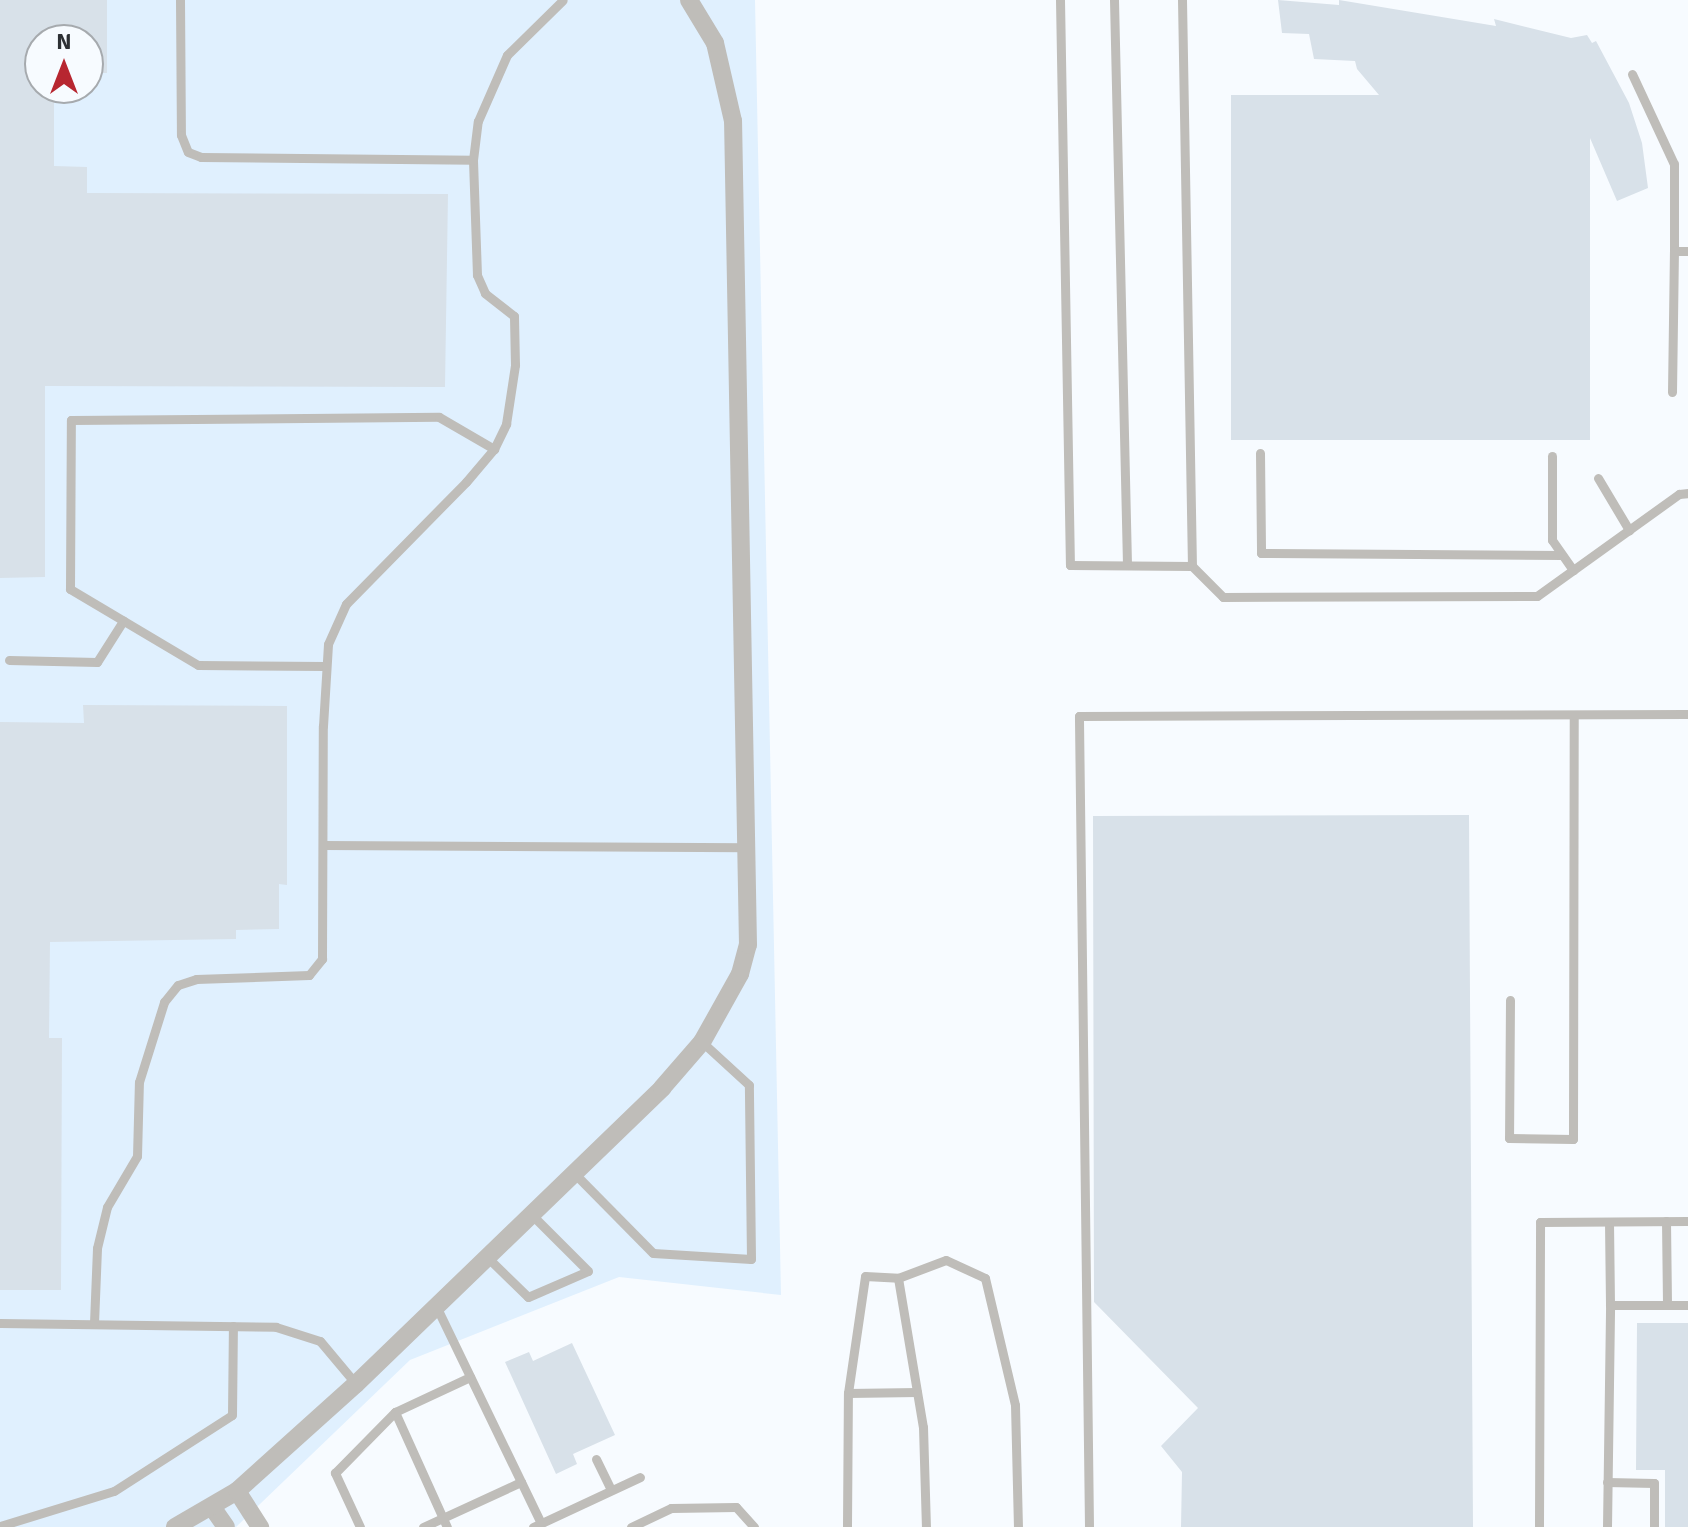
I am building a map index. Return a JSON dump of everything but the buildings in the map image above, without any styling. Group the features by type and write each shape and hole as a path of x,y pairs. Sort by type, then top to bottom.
{"street":[{"path":"175,1527 237,1491 356,1384 662,1088 702,1042 740,974 748,945 733,121 715,43 689,0"},
{"path":"237,1491 260,1527"},
{"path":"212,1507 226,1527"}],"lane":[{"path":"180,0 181,135 188,152 201,157 473,160"},
{"path":"94,1323 97,1248 107,1207 137,1156 139,1082 164,1002 178,985 196,979 309,975 322,959 325,666 328,644 346,604 494,449 508,409 515,365 514,316 485,293 477,275 473,160 478,121 507,55 563,0"},
{"path":"1060,0 1070,565 1192,566"},
{"path":"1114,0 1127,565"},
{"path":"1182,0 1192,566 1223,597 1537,596 1679,494 1688,493"},
{"path":"1632,74 1674,164 1672,392"},
{"path":"1674,251 1688,251"},
{"path":"325,666 198,665 70,589 71,420 439,417 494,449"},
{"path":"1260,453 1261,553 1562,555"},
{"path":"1552,456 1552,540 1573,570"},
{"path":"1598,478 1629,530"},
{"path":"9,660 97,662 123,621"},
{"path":"1089,1527 1079,716 1688,714"},
{"path":"1510,1000 1509,1138 1573,1139 1574,716"},
{"path":"323,845 746,847"},
{"path":"574,1173 653,1253 751,1259 749,1085 702,1042"},
{"path":"487,1257 528,1297 588,1271 531,1214"},
{"path":"1666,1221 1667,1305"},
{"path":"1539,1527 1540,1222 1688,1221"},
{"path":"1607,1527 1609,1222"},
{"path":"847,1527 848,1393 865,1276 898,1278 946,1260 985,1278 1015,1405 1018,1527"},
{"path":"898,1278 923,1427 926,1527"},
{"path":"1610,1305 1688,1305"},
{"path":"436,1306 521,1482 537,1525 640,1477"},
{"path":"0,1323 276,1327 320,1341 356,1384"},
{"path":"0,1526 114,1491 232,1415 233,1326"},
{"path":"360,1527 335,1473 395,1412 470,1377"},
{"path":"848,1393 917,1392"},
{"path":"395,1412 445,1522"},
{"path":"596,1459 611,1490"},
{"path":"423,1527 445,1522 521,1482"},
{"path":"1607,1482 1654,1483 1654,1527"},
{"path":"631,1527 671,1508 736,1507 754,1527"}],"shaded area":[{"path":"0,0 755,0 781,1295 619,1277 410,1360 236,1527 0,1527"}]}
